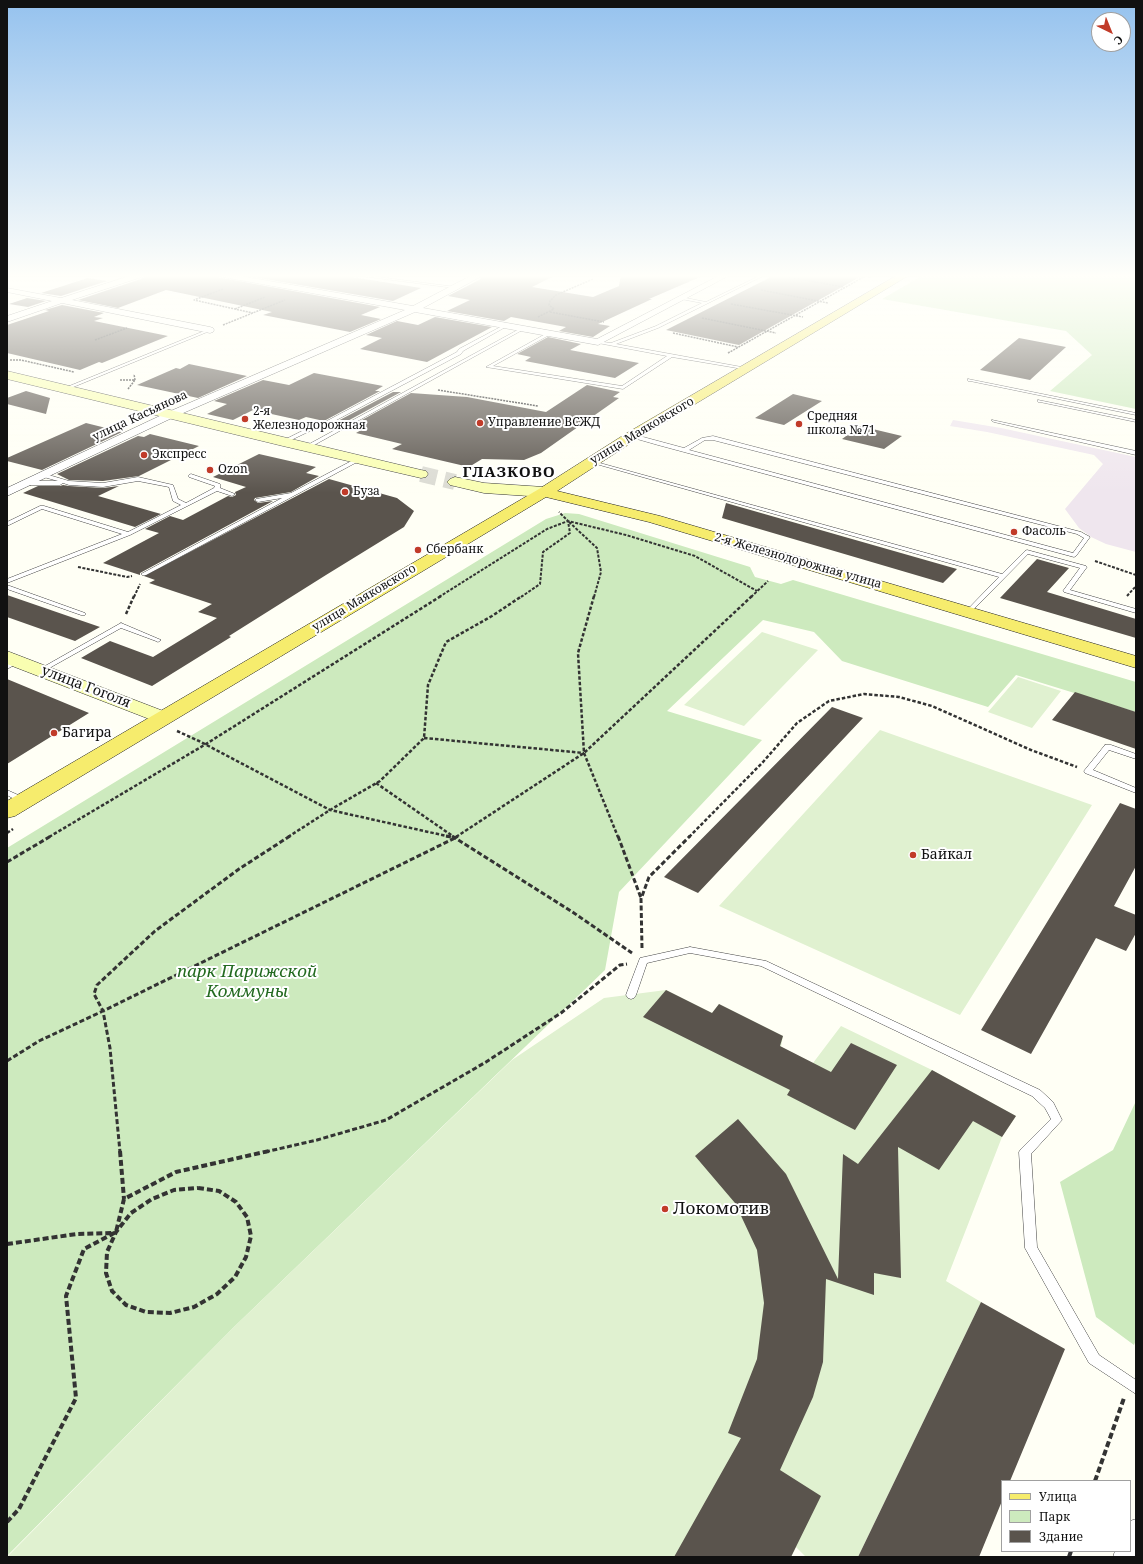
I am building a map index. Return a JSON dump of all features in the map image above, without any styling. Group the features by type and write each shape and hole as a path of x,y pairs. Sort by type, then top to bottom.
{"main road":[{"name":"улица Маяковского","path":"13,801 170,724 632,436 785,347"},
{"path":"7,375 305,448 421,474"},
{"name":"2-я Железнодорожная улица","path":"455,482 484,488 544,492 654,519 969,611 1136,662"},
{"name":"улица Гоголя","path":"11,662 42,670 170,724"}],"street":[{"name":"улица Касьянова","path":"7,492 170,415 327,347"},
{"path":"11,479 25,483"},
{"path":"1131,1548 1136,1534"}],"lane":[{"path":"64,389 168,347"},
{"path":"283,442 332,421 459,353 467,347"},
{"path":"305,448 489,347"},
{"path":"524,347 488,367 623,388 671,355"},
{"path":"628,347 748,369"},
{"path":"970,380 1136,414"},
{"path":"1040,401 1136,421"},
{"path":"994,421 1136,453"},
{"path":"632,436 1074,555 1087,537 1079,533 713,438 704,439 685,450"},
{"path":"144,574 357,460"},
{"path":"591,462 1004,576"},
{"path":"42,475 69,483"},
{"path":"191,476 218,485 217,489"},
{"path":"25,483 103,485 138,479 171,486 175,500 186,505"},
{"path":"7,581 128,534 217,489 232,494"},
{"path":"258,500 293,494"},
{"path":"7,524 42,506 128,534"},
{"path":"969,611 1027,552 1084,567 1066,591 1136,611"},
{"path":"7,587 83,614"},
{"path":"42,670 121,625 158,640"},
{"path":"1136,756 1108,747 1088,771 1136,791"},
{"path":"630,995 642,960 690,950 763,963 1016,1082 1036,1093 1049,1105 1057,1120 1025,1152 1031,1248 1094,1359 1132,1386"}],"path":[{"path":"725,354 739,347"},
{"path":"7,361 13,359 21,360 94,377"},
{"path":"126,393 135,380"},
{"path":"433,389 538,406"},
{"path":"555,510 597,548 601,572 578,653 584,753 602,795 641,899 642,960"},
{"path":"7,1522 19,1509 76,1398 66,1296 84,1249 116,1232 131,1214 152,1199 174,1190 198,1188 219,1191 236,1202 247,1217 251,1236 246,1257 235,1277 217,1294 194,1307 170,1313 146,1312 126,1305 112,1291 106,1273 107,1252 116,1232 124,1199 110,1048 103,1011 94,994 97,985 155,931 239,869 330,810 376,783 424,738 428,685 446,642 492,616 540,584 543,552 570,533 568,521"},
{"path":"7,862 206,744 547,529 568,521 626,535 695,556 757,591"},
{"path":"1074,555 1136,575"},
{"path":"55,562 127,577 144,574"},
{"path":"121,625 144,574"},
{"path":"7,1061 39,1041 455,838 584,753 768,581"},
{"path":"641,899 649,877 763,762 797,723 830,701 864,694 899,697 932,706 1030,750 1088,771"},
{"path":"170,724 330,810 455,838"},
{"path":"424,738 584,753"},
{"path":"376,783 455,838 571,911 642,960"},
{"path":"124,1199 176,1172 317,1140 386,1120 486,1062 560,1013 620,965 642,960"},
{"path":"7,1244 77,1234 116,1232"},
{"path":"1095,1480 1132,1386"}],"shaded area":[{"path":"953,420 1001,428 1136,457 1136,552 1106,544 1091,537 1079,528 1065,509 1103,464 1094,455 987,432 950,426"}],"green space":[{"path":"1083,347 1136,347 1136,409 1050,391 1092,355"},
{"name":"парк Парижской Коммуны","path":"565,513 579,514 750,567 755,577 781,584 793,580 1136,682 1136,712 1016,675 988,707 842,661 814,632 763,620 667,711 762,740 619,892 605,970 235,1326 7,1556 7,848 546,519"},
{"path":"762,632 818,650 744,726 684,705"},
{"path":"1018,677 1061,691 1032,728 988,712"},
{"name":"Байкал","path":"880,730 1092,805 960,1015 719,906"},
{"name":"Локомотив","path":"666,990 712,1013 719,1004 783,1036 781,1047 813,1063 841,1026 932,1070 1016,1116 1002,1137 946,1281 981,1302 858,1557 806,1557 796,1547 791,1557 7,1557 235,1326 512,1060 604,998"},
{"path":"1136,1101 1136,1340 1134,1345 1096,1317 1060,1182 1113,1150"}],"building":[{"path":"7,347 141,347 80,370 7,353"},
{"path":"364,347 455,347 427,362 360,349"},
{"path":"530,347 576,347 570,350 639,363 615,378 525,361 531,357 517,354"},
{"path":"1008,347 1066,347 1030,380 980,370"},
{"path":"189,364 247,376 198,398 137,385 176,368 180,369"},
{"path":"314,373 383,386 375,391 380,391 324,421 306,417 299,420 253,410 233,420 207,414 227,404 214,401 263,380 289,385"},
{"name":"Управление ВСЖД","path":"587,385 620,392 613,397 619,398 541,453 524,460 482,459 469,467 392,449 402,444 356,433 363,429 351,426 411,393 467,397 546,412"},
{"path":"26,391 50,398 46,414 7,404 7,398"},
{"path":"393,392 401,392 342,424 334,423"},
{"path":"793,394 822,401 784,425 755,418"},
{"path":"86,423 122,432 42,470 7,461 7,458"},
{"path":"860,426 902,436 884,449 842,439"},
{"name":"Экспресс","path":"150,434 199,446 139,476 103,481 69,480 57,474 138,436 144,437"},
{"path":"259,454 316,467 306,473 319,476 291,492 255,498 254,500 258,503 273,501 140,573 140,575 103,563 159,533 145,529 170,516 183,520 228,496 232,497 236,495 235,492 246,487 213,477"},
{"path":"329,479 397,498 414,511 404,527 152,686 81,658 110,641 153,657 217,618 198,612 212,604 149,583 155,580 144,576"},
{"path":"63,485 103,488 119,486 98,496 161,514 135,527 23,493 38,486"},
{"path":"726,503 957,569 943,583 722,518"},
{"path":"1037,559 1069,568 1047,592 1136,619 1136,638 1000,598"},
{"path":"7,595 100,627 75,641 7,617"},
{"path":"7,679 89,713 7,764"},
{"path":"1075,692 1136,712 1136,749 1052,720"},
{"path":"832,707 863,718 698,893 664,877"},
{"path":"1120,803 1136,809 1136,866 1114,906 1136,915 1136,933 1126,951 1096,938 1031,1054 981,1030"},
{"path":"666,990 712,1013 719,1004 783,1036 780,1046 831,1072 851,1043 897,1065 855,1130 787,1095 790,1090 643,1017"},
{"path":"932,1070 1016,1116 1002,1137 973,1121 939,1170 898,1147 901,1278 874,1273 874,1295 826,1279 823,1362 813,1397 780,1470 821,1496 791,1557 674,1557 741,1438 728,1433 757,1359 764,1303 757,1250 735,1203 695,1156 738,1119 786,1174 838,1279 843,1154 858,1164"},
{"path":"981,1302 1065,1349 1010,1480 1001,1480 1001,1503 979,1557 858,1557"}],"tunnel":[{"path":"421,474 455,482"}],"place":[{"name":"2-я Железнодорожная","path":"245,419"},
{"name":"Управление ВСЖД","path":"480,423"},
{"name":"Средняя школа №71","path":"799,424"},
{"name":"Экспресс","path":"144,455"},
{"name":"Ozon","path":"210,470"},
{"name":"Буза","path":"345,492"},
{"name":"Фасоль","path":"1014,532"},
{"name":"Сбербанк","path":"418,550"},
{"name":"Багира","path":"54,733"},
{"name":"Байкал","path":"913,855"},
{"name":"Локомотив","path":"665,1209"}],"district":[{"name":"ГЛАЗКОВО","path":"509,473"}]}
